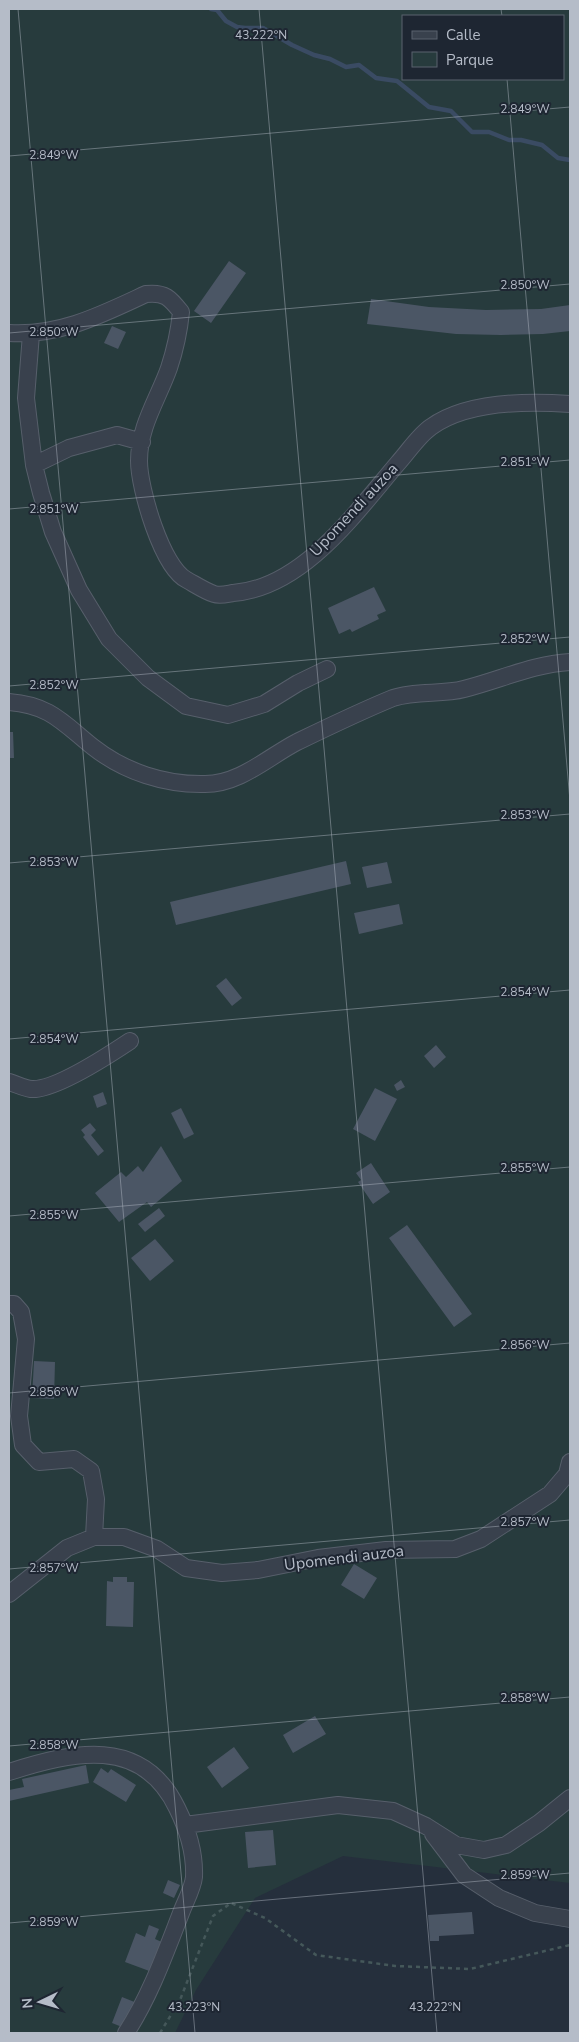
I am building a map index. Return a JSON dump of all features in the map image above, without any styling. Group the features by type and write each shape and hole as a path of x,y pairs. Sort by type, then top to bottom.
{"lane":[{"name":"Upomendi auzoa","path":"9,333 31,334 71,326 146,294 159,292 171,299 181,312 179,335 169,369 149,412 139,461 146,504 166,556 183,578 216,595 243,593 264,587 297,569 339,531 430,427 461,411 530,402 570,404"},
{"path":"31,334 26,398 34,465 53,532 79,590 109,640 148,678 186,706 228,715 264,704 298,683 327,669"},
{"path":"34,465 69,448 117,435 142,442"},
{"path":"9,702 29,704 63,721 94,748 136,772 174,783 208,784 244,775 296,743 395,698 463,689 530,668 570,662"},
{"path":"9,1082 31,1089 47,1088 103,1059 130,1042"},
{"path":"9,1304 14,1304 21,1312 26,1339 19,1416 23,1445 39,1462 74,1459 91,1471 96,1499 94,1537"},
{"name":"Upomendi auzoa","path":"9,1594 67,1548 94,1537 124,1537 158,1549 186,1568 222,1573 258,1570 318,1558 386,1550 455,1549 481,1539 550,1494 567,1474 570,1462"},
{"path":"9,1772 41,1762 90,1754 120,1756 146,1768 170,1792 185,1825 193,1851 194,1879 159,1970 126,2033"},
{"path":"185,1825 338,1805 393,1811 426,1826 456,1844 484,1850 506,1845 539,1823 570,1798"},
{"path":"426,1826 464,1874 499,1898 535,1913 570,1919"}],"path":[{"path":"160,2033 180,2000 213,1916 232,1903 265,1918 316,1955 395,1966 470,1969 570,1945"}],"green space":[{"path":"9,9 570,9 570,1883 343,1856 255,1898 196,1990 175,2033 9,2033"}],"building":[{"path":"229,261 246,273 211,323 194,311"},
{"path":"371,299 429,307 486,310 541,309 570,305 570,331 543,334 456,334 367,324"},
{"path":"112,326 126,332 118,349 104,343"},
{"path":"374,587 386,611 377,615 379,619 352,632 350,629 339,634 328,608"},
{"path":"9,732 13,732 14,758 9,758"},
{"path":"346,861 351,884 176,925 170,902"},
{"path":"387,862 392,883 367,888 362,867"},
{"path":"399,904 403,924 359,934 354,913"},
{"path":"226,978 242,998 232,1006 216,986"},
{"path":"436,1045 446,1057 434,1068 424,1056"},
{"path":"401,1080 405,1087 397,1091 394,1085"},
{"path":"375,1088 397,1099 375,1141 353,1129"},
{"path":"103,1092 107,1104 97,1108 93,1096"},
{"path":"181,1108 194,1134 184,1139 171,1113"},
{"path":"90,1123 96,1130 91,1135 104,1151 98,1156 83,1137 85,1135 81,1130"},
{"path":"161,1146 182,1181 151,1207 147,1202 119,1222 95,1193 121,1172 126,1177 138,1166 143,1172"},
{"path":"371,1163 390,1192 373,1204 358,1182 361,1180 356,1173"},
{"path":"159,1208 165,1216 145,1232 138,1224"},
{"path":"407,1225 472,1314 454,1327 389,1238"},
{"path":"155,1239 174,1261 150,1281 131,1258"},
{"path":"34,1361 55,1362 54,1399 32,1398"},
{"path":"354,1564 377,1578 364,1599 341,1585"},
{"path":"113,1577 127,1577 127,1582 134,1582 133,1627 106,1626 107,1581 113,1582"},
{"path":"315,1716 326,1734 293,1753 283,1735"},
{"path":"234,1747 249,1768 222,1788 207,1767"},
{"path":"86,1765 89,1783 9,1801 9,1790 24,1787 22,1779"},
{"path":"101,1768 108,1773 111,1769 136,1785 126,1802 93,1782"},
{"path":"273,1830 276,1865 248,1868 245,1832"},
{"path":"168,1880 180,1885 174,1898 163,1893"},
{"path":"472,1912 474,1934 439,1936 439,1941 430,1941 428,1915"},
{"path":"149,1925 159,1929 155,1939 164,1943 152,1972 125,1962 136,1933 145,1937"},
{"path":"122,1997 137,2003 127,2029 112,2023"}],"waterway":[{"path":"211,9 217,10 226,21 237,27 263,28 314,55 330,59 346,67 359,65 376,78 397,81 429,107 451,111 472,132 489,132 509,140 521,140 542,145 558,158 570,160"}]}
